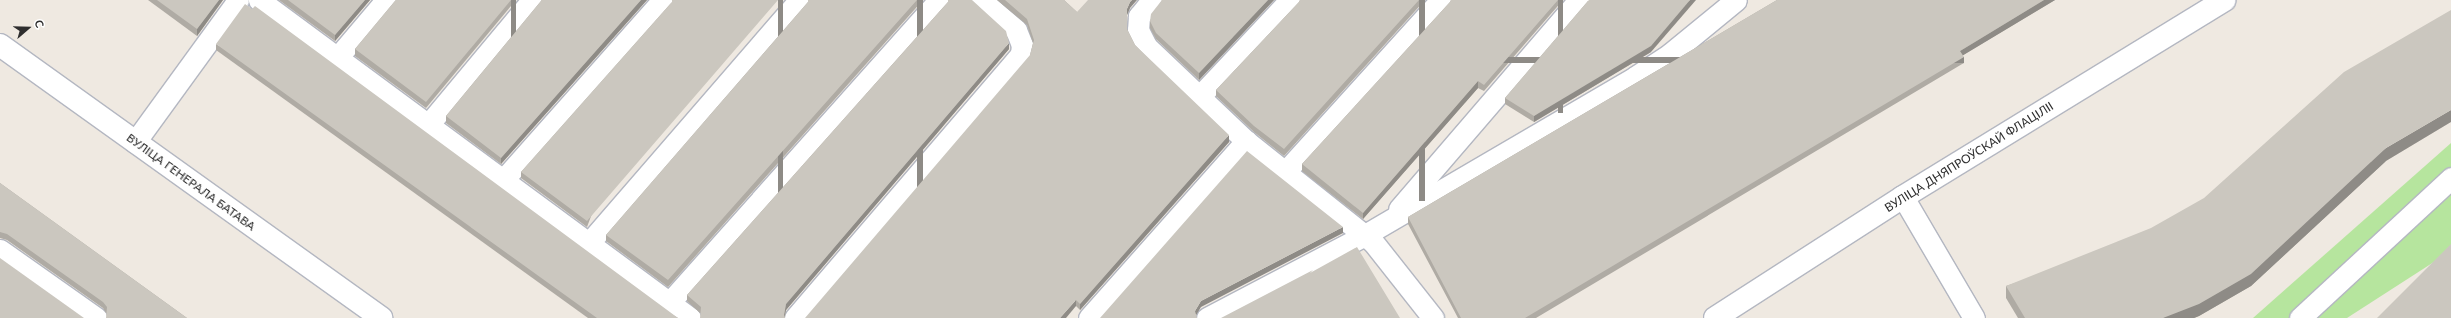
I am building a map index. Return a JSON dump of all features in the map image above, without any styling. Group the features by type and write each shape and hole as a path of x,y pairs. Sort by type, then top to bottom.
{"street":[{"name":"ВУЛІЦА ДНЯПРОЎСКАЙ ФЛАЦІЛІІ","path":"1715,318 1903,197 2225,0"},
{"name":"ВУЛІЦА ГЕНЕРАЛА БАТАВА","path":"0,45 381,318"}],"lane":[{"path":"135,142 238,0"},
{"path":"259,0 690,318"},
{"path":"337,58 386,0"},
{"path":"428,125 532,0"},
{"path":"503,180 663,0"},
{"path":"588,244 799,0"},
{"path":"669,303 939,0"},
{"path":"795,318 1021,54 1022,44 1016,30 981,0"},
{"path":"1152,0 1139,16 1138,30 1146,46 1246,141 1365,236 1383,254 1430,317"},
{"path":"1199,97 1290,0"},
{"path":"1285,172 1441,0"},
{"path":"1388,222 1579,0"},
{"path":"1207,318 1365,236 1635,77 1670,54 1736,0"},
{"path":"1089,318 1246,141"},
{"path":"2300,318 2451,178"},
{"path":"1903,197 1974,318"},
{"path":"0,250 70,311 96,318"}],"green space":[{"path":"2451,143 2451,251 2347,318 2253,318"}],"building":[{"path":"157,0 219,0 197,29"},
{"path":"288,0 365,0 335,35"},
{"path":"396,0 511,0 426,102 355,49"},
{"path":"541,0 641,0 501,158 446,116"},
{"path":"672,0 778,0 587,221 521,172 672,2"},
{"path":"808,0 917,0 668,280 606,235 808,2"},
{"path":"948,0 972,0 1006,31 1009,43 786,304 784,315 785,318 700,318 701,307 687,295 948,2"},
{"path":"1005,0 1064,0 1077,12 1088,0 1132,0 1127,9 1127,29 1135,45 1229,135 1080,304 1076,300 1060,318 805,318 1030,55 1034,40 1027,19"},
{"path":"1162,0 1268,0 1199,73 1156,33 1150,21 1151,14"},
{"path":"1300,0 1419,0 1284,149 1254,126 1216,90"},
{"path":"1451,0 1558,0 1484,85 1478,81 1363,213 1302,164"},
{"path":"1690,0 1651,46 1534,116 1505,98 1588,1"},
{"path":"1777,0 2044,0 1960,51 1964,57 1525,318 1461,318 1408,217"},
{"path":"245,4 252,9 255,6 678,318 597,318 216,44"},
{"path":"2451,10 2451,110 2386,148 2251,274 2199,304 2163,318 2025,318 2006,286 2151,228 2204,198 2344,72"},
{"path":"1247,151 1343,227 1201,301 1195,311 1197,318 1100,318"},
{"path":"0,183 187,318 106,318 107,307 103,302 7,234 0,232"},
{"path":"2451,244 2451,318 2377,318"},
{"path":"1357,247 1400,318 1221,318 1313,270 1310,273"},
{"path":"0,258 84,318 0,318"}]}
